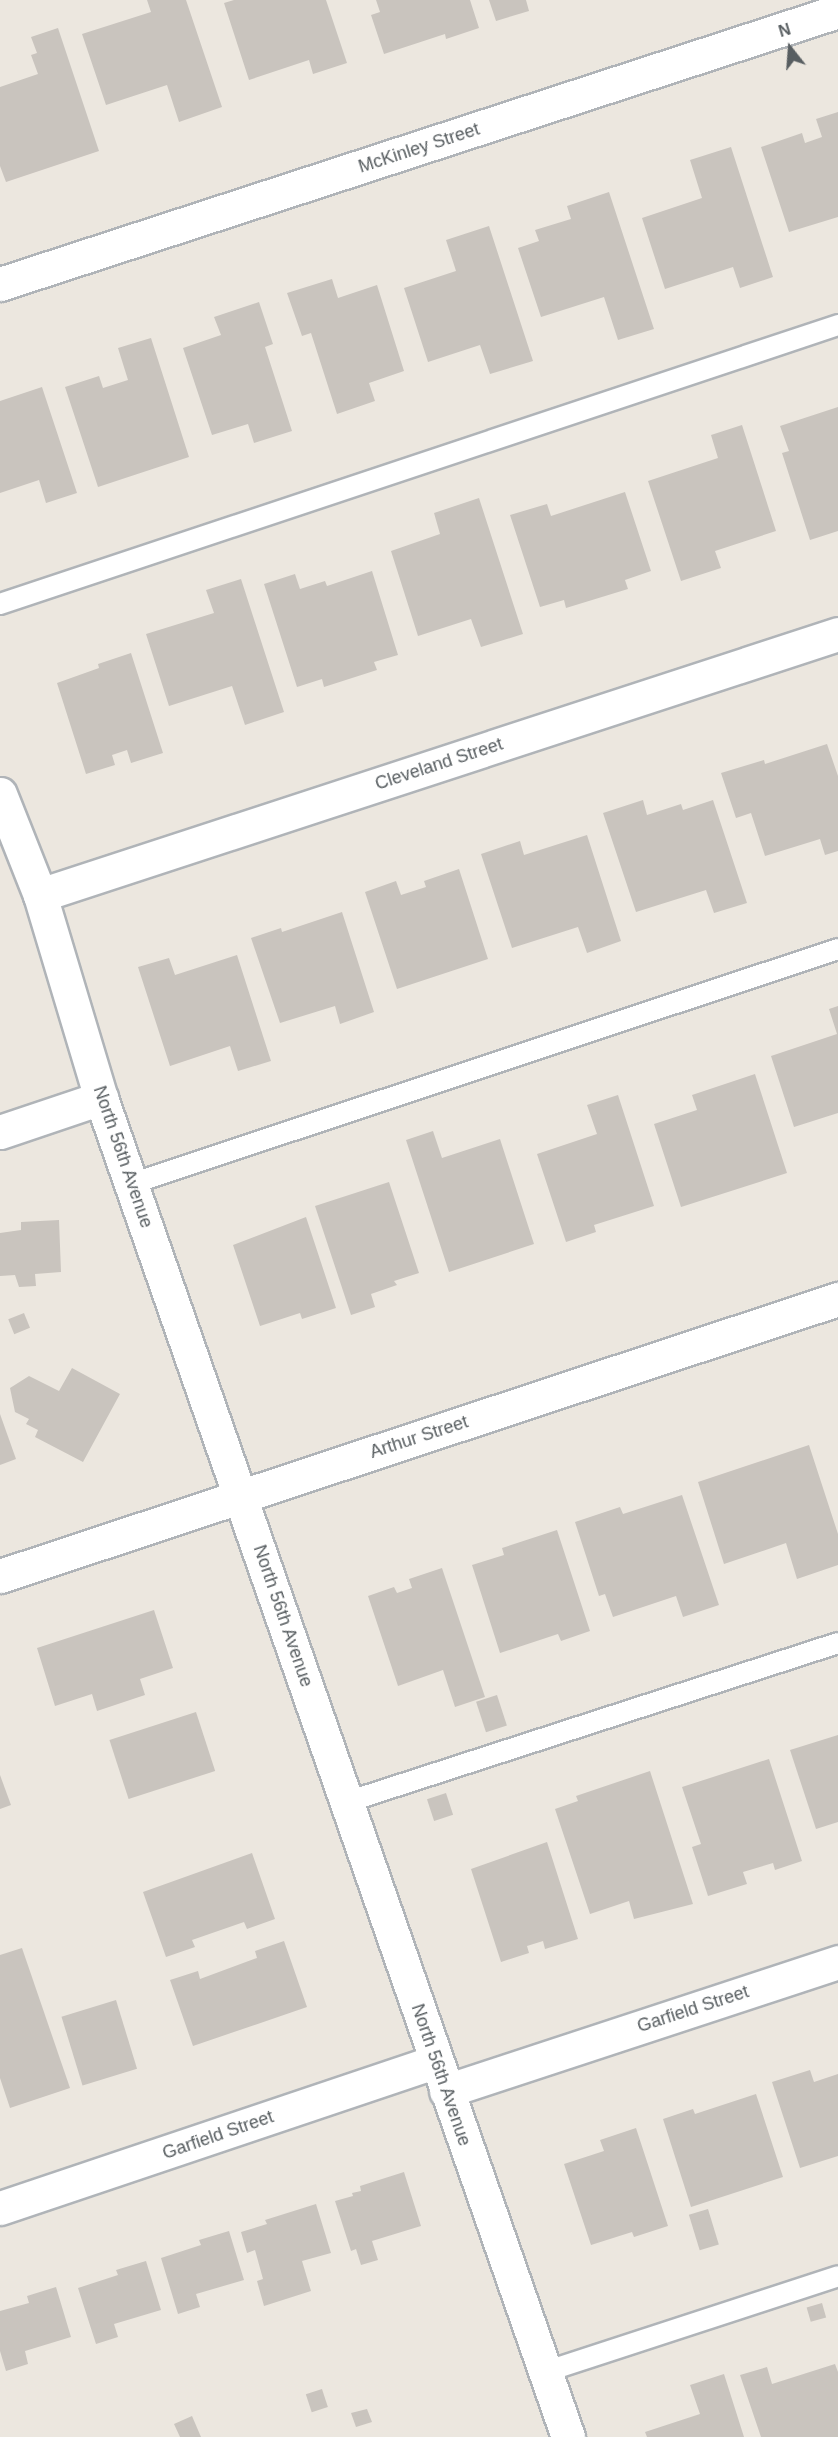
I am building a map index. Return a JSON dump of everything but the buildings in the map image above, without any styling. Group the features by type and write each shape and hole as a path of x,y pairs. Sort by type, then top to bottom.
{"street":[{"name":"McKinley Street","path":"0,284 838,11"},
{"name":"Cleveland Street","path":"40,895 838,634"},
{"name":"North 56th Avenue","path":"0,794 40,895 101,1098 568,2437"},
{"path":"0,1132 101,1098"},
{"name":"Arthur Street","path":"0,1576 838,1299"},
{"name":"Garfield Street","path":"0,2208 441,2076 838,1962"}],"lane":[{"path":"0,604 838,325"},
{"path":"131,1184 838,949"},
{"path":"347,1802 838,1643"},
{"path":"545,2372 838,2276"}]}
